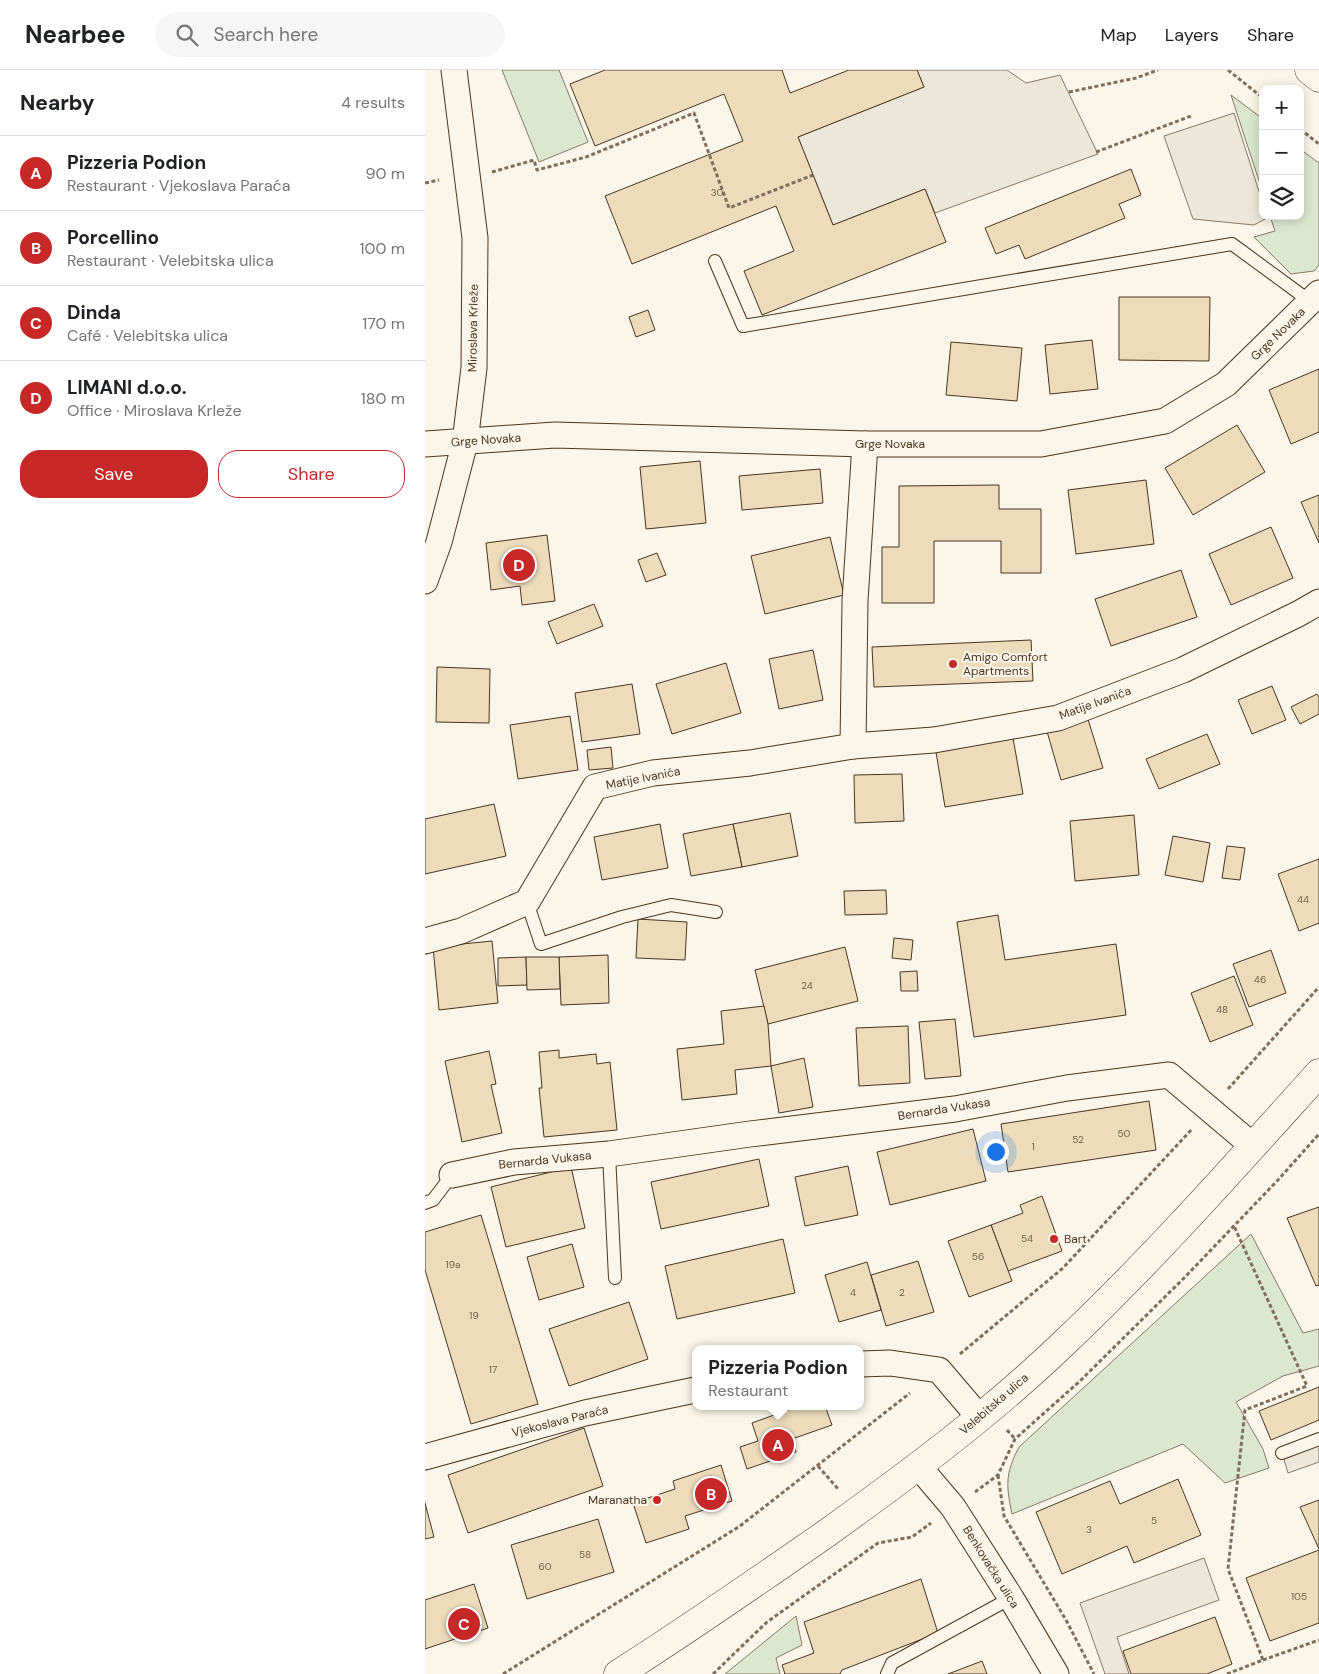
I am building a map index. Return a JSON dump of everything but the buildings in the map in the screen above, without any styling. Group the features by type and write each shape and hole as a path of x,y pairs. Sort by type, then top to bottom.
{"street":[{"name":"Miroslava Krleže","path":"425,581 439,542 465,442 474,368 475,238 454,70"},
{"path":"1309,70 1319,78"},
{"name":"Grge Novaka","path":"425,444 555,434 865,444 1041,444 1165,421 1227,384 1316,302"},
{"path":"853,746 855,601 865,444"},
{"name":"Matije Ivanića","path":"527,902 595,787 653,773 750,763 853,746 934,740 1058,718 1183,670 1319,602"},
{"path":"425,941 461,931 527,902"},
{"name":"Velebitska ulica","path":"619,1674 764,1577 919,1467 979,1418 1062,1345 1119,1289 1319,1074"},
{"name":"Bernarda Vukasa","path":"452,1175 514,1162 609,1154 750,1134 955,1109 1067,1088 1169,1075 1253,1146"},
{"path":"864,1364 890,1363 939,1370 979,1418"},
{"name":"Vjekoslava Paraća","path":"425,1457 585,1413 692,1391"},
{"name":"Benkovačka ulica","path":"919,1467 953,1507 1011,1598 1056,1674"}],"lane":[{"name":"Grge Novaka","path":"715,261 743,326 1232,244 1316,302"},
{"path":"527,902 541,944 622,917 671,905 716,912"},
{"name":"Bernarda Vukasa","path":"609,1154 615,1278"},
{"path":"425,1203 433,1200 452,1175"},
{"path":"1282,1452 1319,1439"},
{"path":"887,1674 892,1663 1011,1598"}],"path":[{"path":"1069,92 1136,78 1158,70"},
{"path":"1228,70 1259,95"},
{"path":"1236,75 1240,70"},
{"path":"492,172 534,160 537,170 585,157 694,114 729,208 813,175"},
{"path":"1096,152 1191,116"},
{"path":"1301,130 1319,144"},
{"path":"425,183 439,180"},
{"path":"1234,1226 1307,1386 1245,1410 1229,1569 1263,1660"},
{"path":"998,1475 1004,1516 1066,1620 1094,1674"},
{"path":"1227,1674 1319,1640"}],"green space":[{"path":"502,70 559,70 588,142 539,162"},
{"path":"1231,95 1259,116 1259,181"},
{"path":"1304,152 1319,163 1319,265 1314,271 1291,274 1254,237 1275,231 1271,220 1304,220"},
{"path":"1251,1234 1303,1333 1319,1329 1319,1366 1283,1376 1236,1402 1263,1449 1269,1468 1225,1483 1183,1444 1012,1514 1008,1480 1011,1465 1019,1447"},
{"path":"796,1616 802,1645 776,1658 780,1674 725,1674"}],"shaded area":[{"path":"917,70 1007,70 1026,83 1060,75 1098,154 935,213 925,189 833,225 798,137 924,87"},
{"path":"1234,113 1259,191 1259,220 1263,220 1254,225 1193,219 1164,136"},
{"path":"1319,1439 1319,1462 1288,1473 1282,1453"},
{"path":"1204,1558 1219,1600 1117,1637 1129,1674 1105,1674 1080,1603"}],"place":[{"name":"LIMANI d.o.o.","path":"519,565"},
{"name":"Amigo Comfort Apartments","path":"953,664"},
{"name":"Bart","path":"1054,1239"},
{"name":"Pizzeria Podion","path":"778,1445"},
{"name":"Porcellino","path":"711,1494"},
{"name":"Maranatha","path":"657,1500"},
{"name":"Dinda","path":"464,1624"}]}
